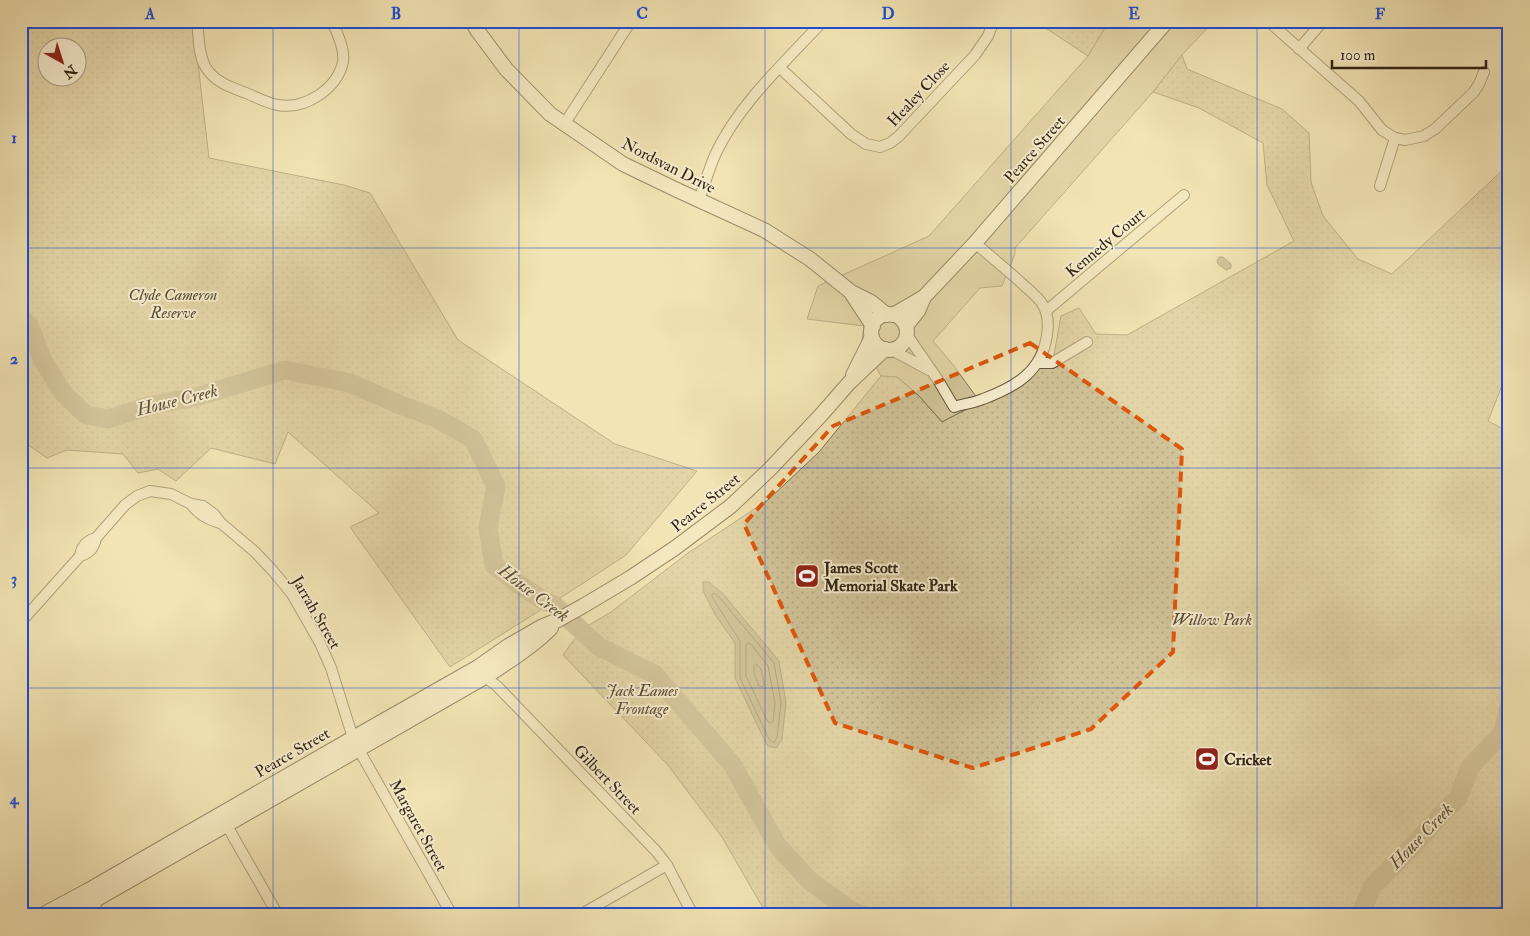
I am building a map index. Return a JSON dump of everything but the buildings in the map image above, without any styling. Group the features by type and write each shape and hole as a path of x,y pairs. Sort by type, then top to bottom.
{"main road":[{"name":"Nordsvan Drive","path":"472,21 506,69 550,114 623,164 764,230 810,259 851,292 871,302 890,315"},
{"name":"Pearce Street","path":"890,315 924,297 975,243 1167,21"},
{"name":"Nordsvan Drive","path":"851,292 872,331"},
{"name":"Pearce Street","path":"906,331 924,297"},
{"path":"890,315 899,317 906,331 902,345 888,350 877,346 872,331 878,319 890,315"},
{"name":"Pearce Street","path":"849,382 872,331"},
{"name":"Pearce Street","path":"69,915 90,896 545,634 558,620 630,578 675,548 731,506 788,451 822,415 849,382 888,350"},
{"name":"Pearce Street","path":"42,915 90,896 226,824 356,744"}],"street":[{"path":"197,21 202,60 212,76 226,85 243,92 278,105 289,106 306,103 326,90 337,75 343,56 332,21"},
{"path":"564,123 631,21"},
{"path":"699,200 716,152 734,122 823,21"},
{"name":"Healey Close","path":"780,68 851,134 866,144 880,146 890,143 898,137 975,55 988,36 991,21"},
{"path":"1268,21 1359,101 1382,130 1395,138 1414,139 1424,136 1435,129 1474,92 1480,84 1484,72"},
{"path":"1299,48 1323,21"},
{"path":"1380,186 1395,138"},
{"name":"Kennedy Court","path":"1046,311 1184,195"},
{"path":"906,331 954,408 982,400 1012,385 1028,374 1038,363 1046,345 1048,331 1046,311 1033,294 975,243"},
{"path":"1038,363 1052,363 1087,342"},
{"path":"888,350 930,370"},
{"name":"Jarrah Street","path":"21,622 80,556 80,549 90,539 96,538 125,505 143,493 150,491 166,493 191,504 198,513 210,520 221,523 256,552 292,594 320,642 331,668 356,744"},
{"name":"Gilbert Street","path":"482,672 525,714 656,851 667,865 693,915"},
{"name":"Margaret Street","path":"356,744 452,915"},
{"path":"226,824 278,915"},
{"path":"580,915 667,865"},
{"path":"90,896 100,915"}],"highlighted area":[{"path":"1030,343 1182,449 1173,652 1091,729 973,768 835,723 744,524 833,426"}],"green space":[{"name":"Clyde Cameron Reserve","path":"21,21 193,21 209,158 344,185 370,193 458,340 615,444 697,471 626,555 450,667 350,527 379,513 288,432 275,464 211,448 176,481 158,469 138,473 123,454 67,450 47,458 21,440"},
{"path":"1035,21 1109,21 1088,56"},
{"path":"1109,21 1214,21 1182,55 1153,92 1015,248 1015,254 1002,286 980,288 933,341 980,402 942,422 919,396 897,377 881,376 862,341 864,326 807,319 818,286 929,236 1088,56"},
{"name":"Willow Park","path":"1182,55 1187,69 1282,109 1309,133 1311,182 1323,216 1358,259 1392,274 1509,164 1509,368 1488,421 1509,432 1509,870 1506,873 1509,877 1509,901 1484,915 751,915 763,908 722,837 667,764 563,655 581,630 611,612 688,553 768,500 819,452 881,376 897,377 919,396 942,422 983,401 1054,355 1061,316 1079,308 1096,334 1127,335 1294,241 1267,185 1263,143 1199,108 1153,92"}],"water":[{"path":"1219,257 1223,257 1231,264 1231,268 1226,270 1218,264"},
{"path":"703,582 709,582 723,594 779,661 786,703 782,739 776,748 768,746 765,741 735,678 735,643 716,616 703,590"}],"waterway":[{"name":"House Creek","path":"21,317 29,325 43,361 64,394 86,415 108,419 152,405 196,397 285,370 350,383 436,418 473,439 496,486 488,528 494,565 517,583 544,601 554,605 598,646 654,674 732,764 777,845 810,881 850,910 862,915"},
{"name":"House Creek","path":"1360,915 1372,887 1458,798 1470,767 1503,732 1509,707"}],"place":[{"name":"James Scott Memorial Skate Park","path":"807,576"},
{"name":"Cricket","path":"1207,759"}],"park label":[{"name":"Jack Eames Frontage","path":"642,699"}]}
